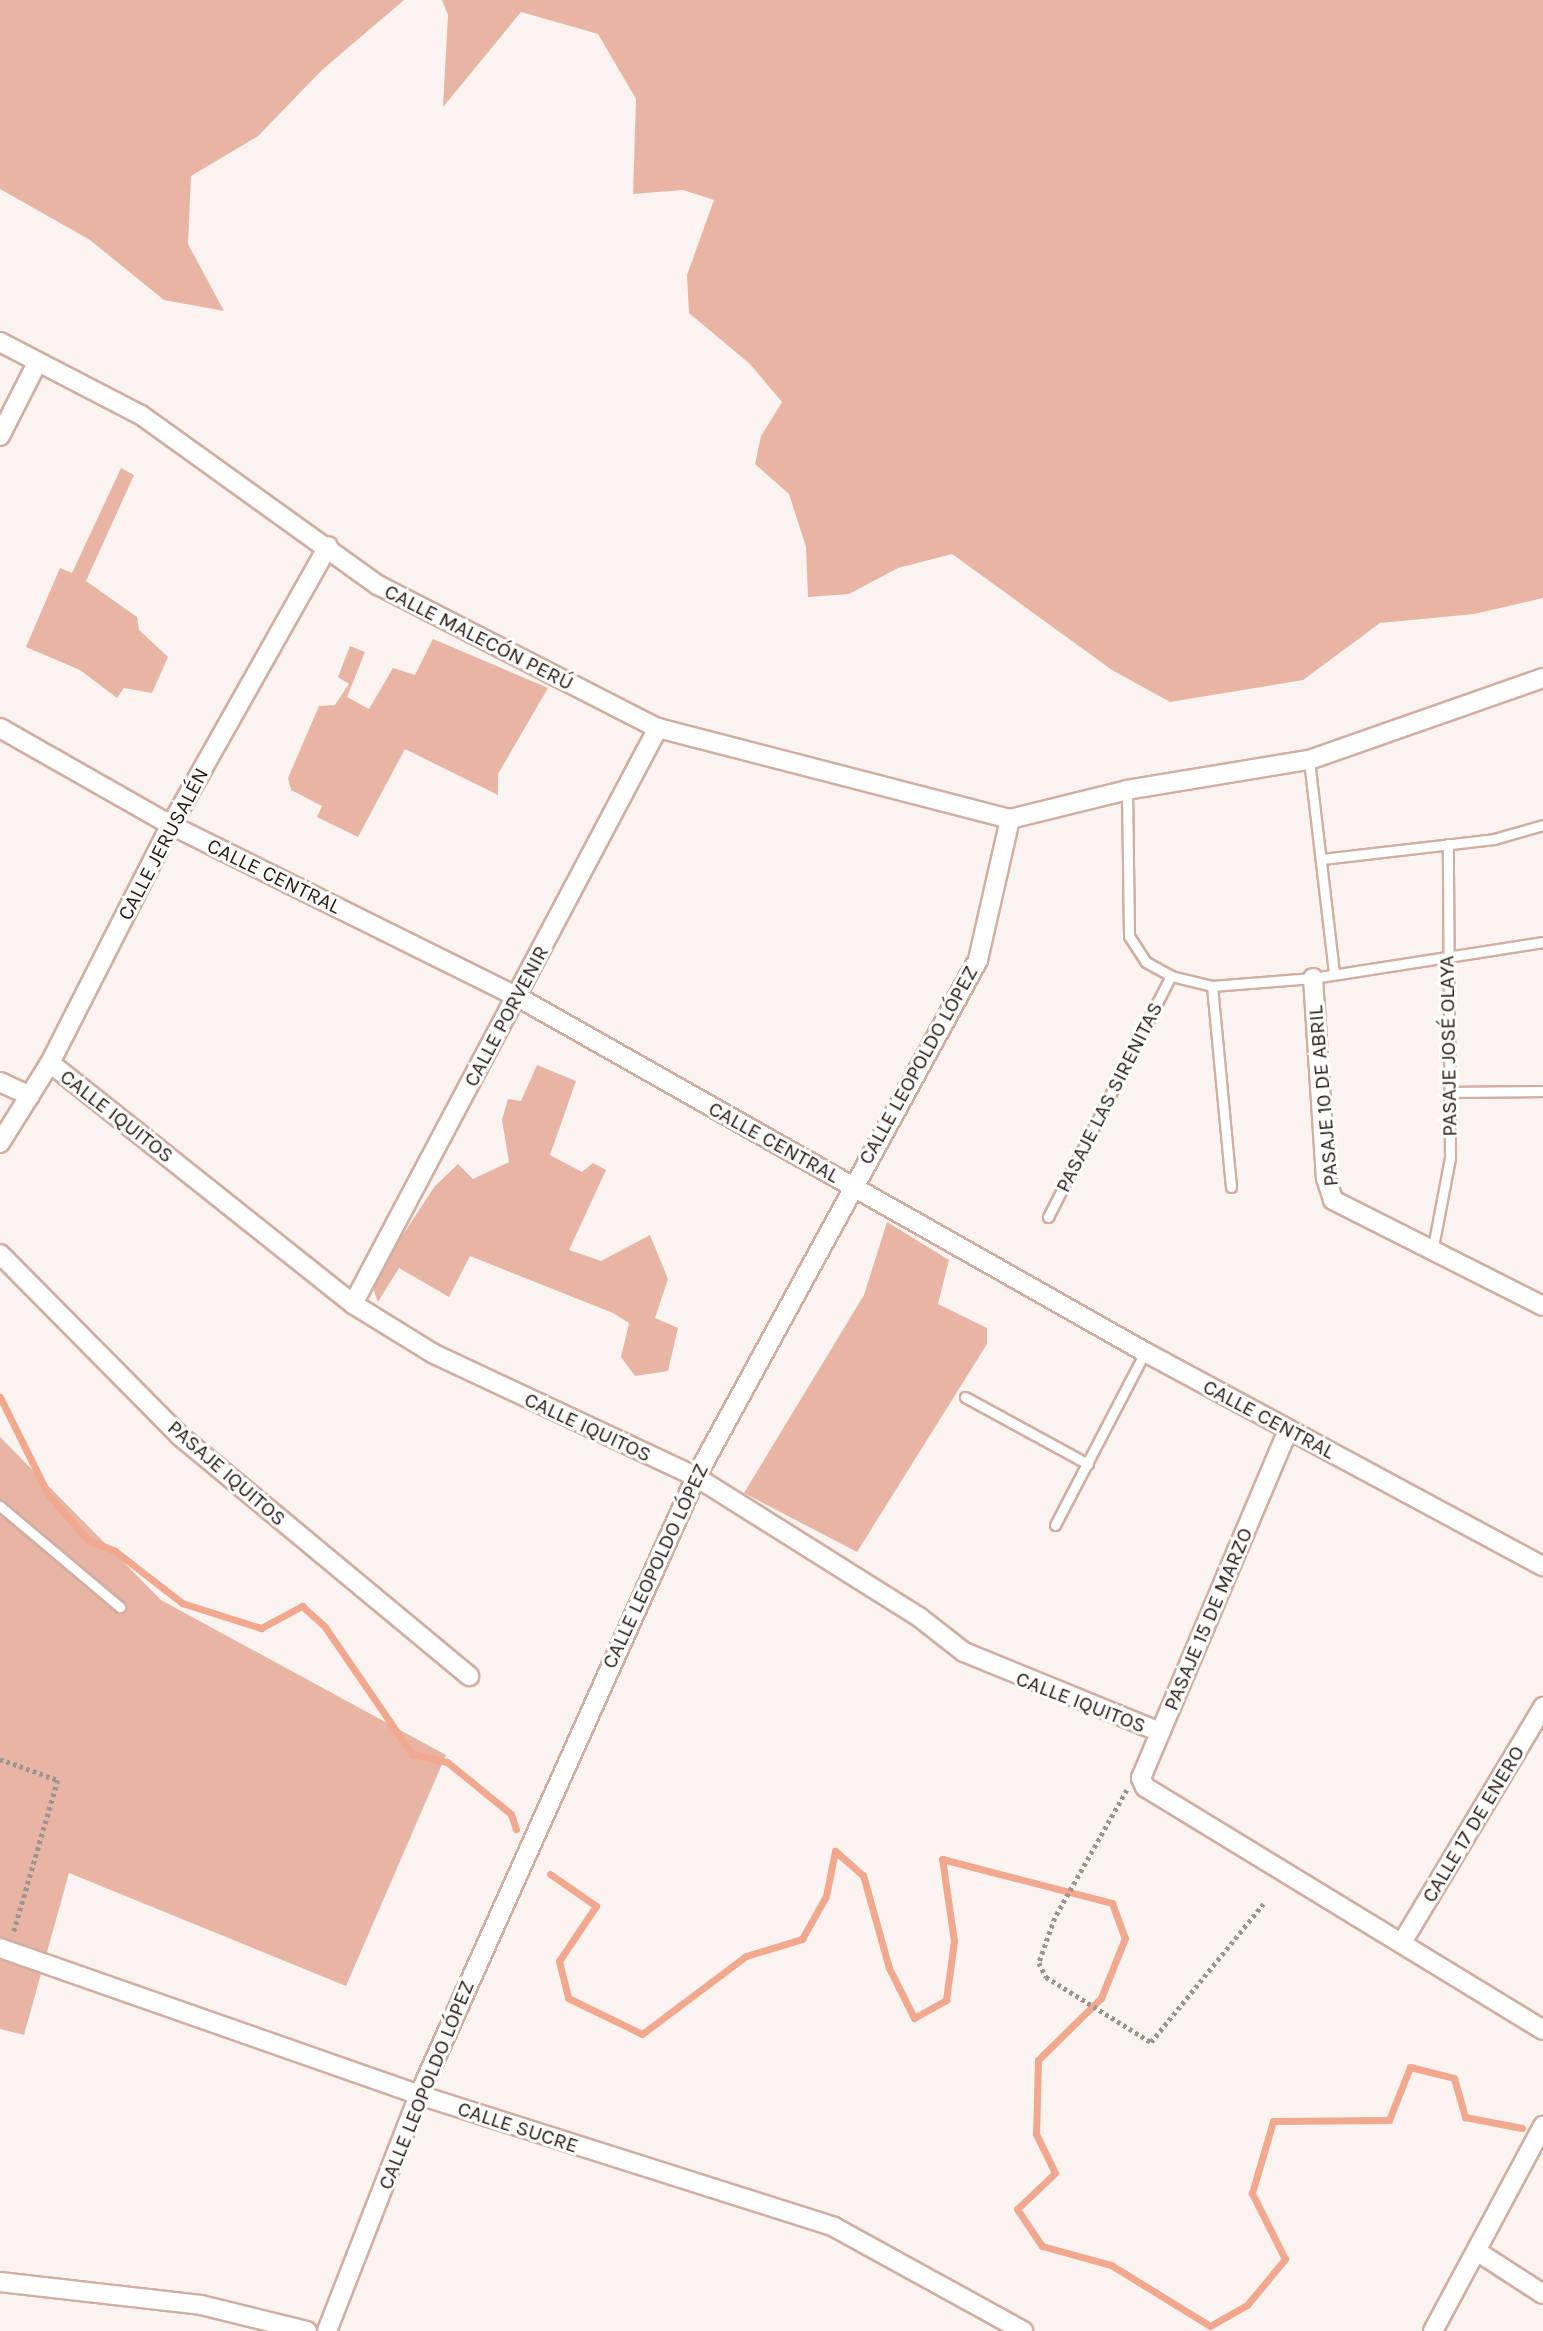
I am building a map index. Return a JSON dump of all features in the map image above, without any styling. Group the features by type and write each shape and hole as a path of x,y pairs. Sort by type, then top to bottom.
{"street":[{"name":"CALLE MALECÓN PERÚ","path":"0,342 141,415 328,546 377,585 658,728 1010,819"},
{"path":"0,436 37,363"},
{"name":"CALLE JERUSALÉN","path":"0,1143 50,1063 171,825 328,546"},
{"path":"1010,819 1127,790 1309,760 1543,678"},
{"name":"CALLE PORVENIR","path":"353,1304 658,728"},
{"name":"CALLE CENTRAL","path":"0,729 171,825 516,996 1145,1352 1543,1566"},
{"name":"CALLE LEOPOLDO LÓPEZ","path":"327,2331 419,2095 696,1477 851,1185 978,960 1010,819"},
{"name":"PASAJE 10 DE ABRIL","path":"1313,978 1326,1178 1342,1209 1433,1247"},
{"name":"CALLE IQUITOS","path":"50,1063 353,1304 434,1354 696,1477 919,1617 964,1652 1160,1732"},
{"name":"CALLE IQUITOS","path":"0,1082 30,1096"},
{"path":"1433,1247 1543,1306"},
{"name":"PASAJE IQUITOS","path":"0,1254 180,1436 469,1676"},
{"name":"PASAJE 15 DE MARZO","path":"1141,1778 1288,1430"},
{"name":"CALLE 17 DE ENERO","path":"1403,1941 1543,1707"},
{"path":"1141,1778 1165,1798 1403,1941 1543,2030"},
{"name":"CALLE SUCRE","path":"4,1950 419,2095 834,2227 1023,2331"},
{"path":"1433,2331 1478,2252 1543,2126"},
{"path":"1478,2252 1543,2294"},
{"path":"0,2283 201,2305 307,2331"}],"lane":[{"name":"PASAJE 10 DE ABRIL","path":"1309,760 1334,974"},
{"path":"1127,790 1129,936 1146,962 1171,976 1212,986 1313,978 1445,955 1543,942"},
{"path":"1322,859 1448,844 1543,825"},
{"name":"PASAJE JOSÉ OLAYA","path":"1433,1247 1450,1158 1451,1092 1445,955 1448,844"},
{"name":"PASAJE LAS SIRENITAS","path":"1048,1217 1171,976"},
{"path":"1212,986 1231,1187"},
{"path":"1451,1092 1543,1091"},
{"path":"1055,1525 1145,1352"},
{"path":"965,1397 1088,1464"},
{"path":"0,1506 120,1607"}],"path":[{"path":"0,1759 58,1780 4,1950"},
{"path":"1141,1778 1126,1791 1055,1918 1039,1963 1046,1977 1151,2042 1263,1905"}],"shaded area":[{"path":"0,0 404,0 322,70 258,136 191,176 188,244 224,311 164,300 90,240 0,189"},
{"path":"442,0 1543,0 1543,598 1474,614 1380,623 1303,680 1170,702 1112,670 952,554 898,568 849,594 808,597 806,547 789,494 755,464 761,436 782,402 750,364 689,313 687,275 714,200 683,190 633,194 636,99 598,34 521,12 443,107 448,15"},
{"path":"121,468 134,475 86,581 137,617 139,630 168,657 152,693 124,688 117,698 80,670 26,647 60,568 72,573"},
{"path":"433,639 548,688 498,774 498,795 405,749 358,837 317,817 322,806 291,790 288,778 319,706 335,705 349,684 338,677 350,646 365,652 347,697 369,709 393,668 415,675"},
{"path":"537,1065 576,1081 550,1155 582,1172 593,1163 606,1170 569,1250 601,1261 650,1235 668,1279 655,1318 678,1328 668,1371 635,1376 621,1357 629,1323 613,1313 470,1256 449,1297 399,1268 378,1302 371,1283 435,1186 458,1164 473,1179 509,1162 502,1120 508,1099 521,1101"},
{"path":"887,1222 949,1260 938,1304 987,1328 987,1344 857,1552 744,1493 864,1295"},
{"path":"0,1437 161,1600 446,1755 346,1986 69,1873 24,2035 0,2029"}],"waterway":[{"path":"0,1397 48,1494 88,1540 115,1551 182,1603 261,1628 302,1606 325,1627 412,1754 447,1762 511,1814 516,1829"},
{"path":"550,1874 596,1906 559,1961 568,1998 642,2034 746,1956 802,1939 826,1896 835,1851 863,1875 889,1968 914,2018 946,2000 954,1941 942,1859 1112,1903 1125,1938 1101,1998 1038,2060 1036,2134 1055,2173 1017,2209 1042,2246 1111,2265 1210,2326 1247,2305 1285,2259 1252,2193 1273,2121 1389,2120 1410,2067 1454,2078 1465,2117 1522,2128"}]}
